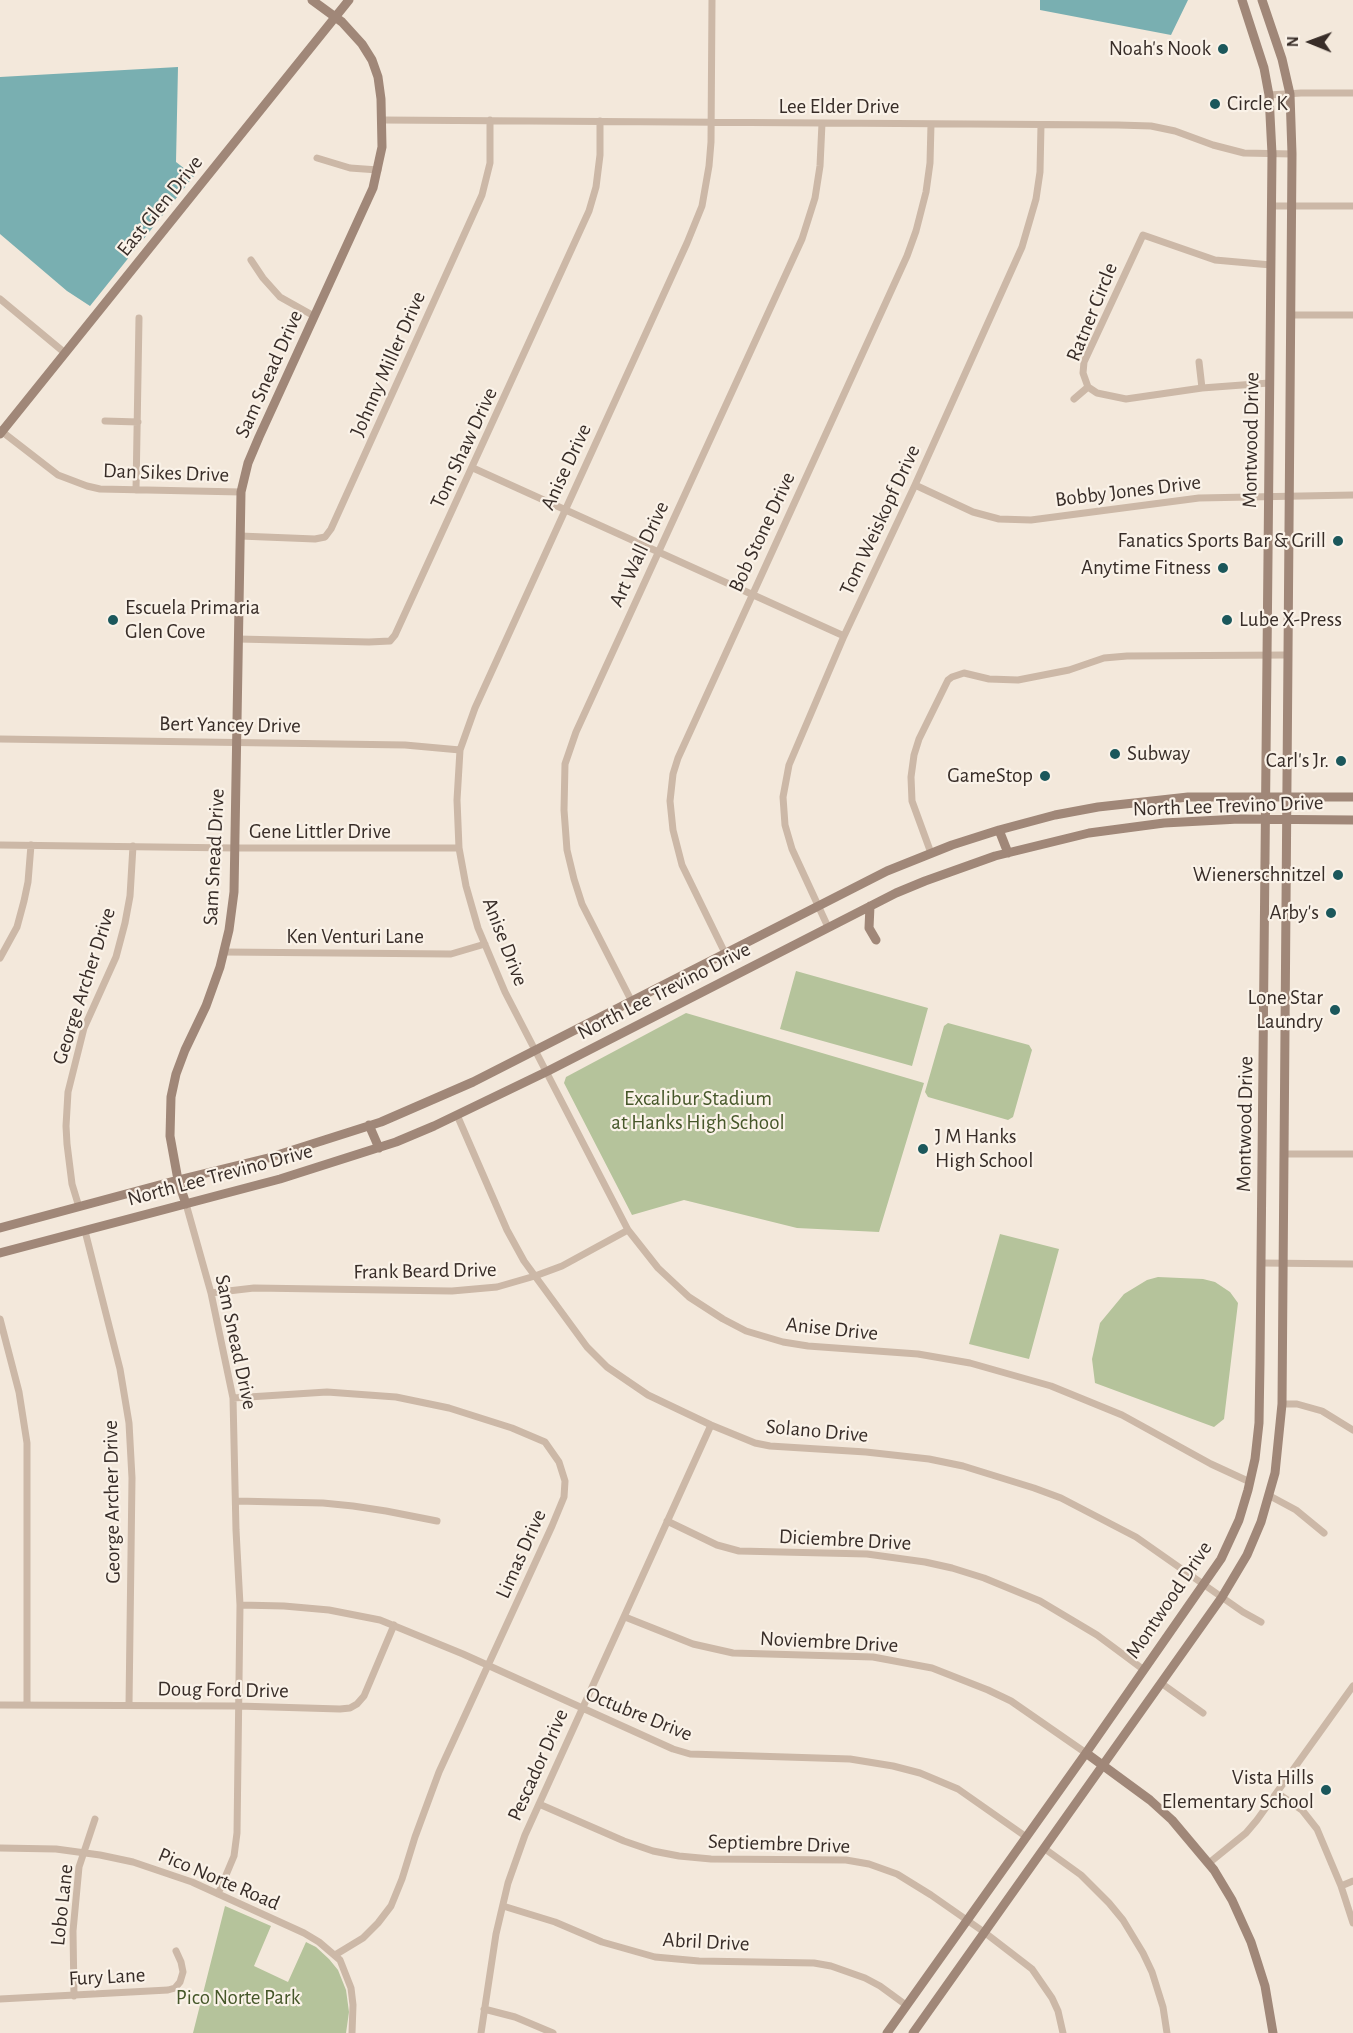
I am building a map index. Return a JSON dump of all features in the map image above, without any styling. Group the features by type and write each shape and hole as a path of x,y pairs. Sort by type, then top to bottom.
{"main road":[{"name":"Sam Snead Drive","path":"186,1204 178,1180 170,1136 171,1097 179,1066 206,1006 224,952 233,901 241,492 248,463 259,437 366,206 378,170 382,147 378,77 372,60 362,44 335,17 312,0"},
{"name":"East Glen Drive","path":"1,432 349,0"},
{"name":"Montwood Drive","path":"887,2033 1204,1584 1231,1539 1250,1482 1259,1423 1272,154 1269,95 1261,57 1242,0"},
{"name":"Montwood Drive","path":"913,2033 1222,1597 1246,1555 1270,1496 1275,1473 1282,1404 1292,154 1290,94 1282,59 1262,0"},
{"name":"North Lee Trevino Drive","path":"0,1228 268,1158 381,1122 444,1095 537,1050 887,871 930,853 999,830 1055,815 1134,802 1188,797 1353,797"},
{"name":"North Lee Trevino Drive","path":"0,1253 280,1179 379,1148 457,1115 548,1071 828,927 925,880 1008,853 1089,833 1164,823 1265,819 1353,820"},
{"path":"999,830 1008,853"},
{"path":"870,906 869,928 876,940"},
{"path":"1264,1038 1285,1038"},
{"path":"369,1125 379,1148"},
{"path":"1086,1753 1150,1800 1172,1820 1209,1863 1232,1900 1251,1942 1265,1986 1273,2033"}],"street":[{"name":"Anise Drive","path":"712,0 710,166 697,218 475,708 460,750 457,800 459,848 466,885 484,944 505,992 548,1071 628,1230 658,1268 689,1297 746,1331 783,1342 928,1356 970,1363 1024,1377 1122,1415 1210,1464 1250,1482"},
{"path":"1269,95 1353,93"},
{"name":"Lee Elder Drive","path":"382,120 1151,126 1175,131 1227,150 1292,154"},
{"name":"Johnny Miller Drive","path":"240,536 315,539 325,537 331,529 482,195 490,163 490,120"},
{"name":"Tom Shaw Drive","path":"238,639 369,642 390,641 395,635 589,211 596,187 600,155 600,121"},
{"name":"Art Wall Drive","path":"631,1000 582,904 567,849 563,786 565,764 576,732 802,239 819,177 822,123"},
{"name":"Bob Stone Drive","path":"725,952 682,865 673,830 670,792 678,758 913,239 926,192 930,164 931,124"},
{"name":"Tom Weiskopf Drive","path":"828,927 792,849 785,825 783,797 789,765 844,636 1022,247 1036,199 1040,172 1041,125"},
{"path":"317,158 350,168 378,170"},
{"path":"1272,206 1353,206"},
{"name":"Ratner Circle","path":"1269,383 1202,388 1126,399 1097,393 1088,387 1083,373 1084,363 1143,235 1215,260 1271,265"},
{"path":"251,260 263,279 280,297 314,316"},
{"path":"0,299 65,353"},
{"path":"1291,315 1353,315"},
{"path":"136,490 139,318"},
{"path":"1199,362 1202,388"},
{"path":"1074,399 1088,387"},
{"path":"105,421 138,422"},
{"name":"Dan Sikes Drive","path":"1,432 51,470 75,483 100,489 241,492"},
{"path":"473,468 844,636"},
{"name":"Bobby Jones Drive","path":"915,485 973,512 988,517 1017,520 1052,518 1199,498 1353,495"},
{"path":"930,853 912,801 911,777 919,739 948,680 952,677 964,673 989,679 1018,680 1069,670 1104,658 1127,656 1287,655"},
{"name":"Bert Yancey Drive","path":"0,739 428,746 460,750"},
{"name":"Gene Littler Drive","path":"0,844 235,848 459,848"},
{"path":"0,958 14,933 24,901 31,845"},
{"name":"George Archer Drive","path":"79,1207 72,1184 67,1144 68,1092 84,1028 116,957 125,923 130,896 133,846"},
{"name":"Ken Venturi Lane","path":"224,952 451,954 484,944"},
{"name":"Solano Drive","path":"457,1115 507,1230 524,1261 587,1347 607,1367 648,1395 755,1443 929,1459 1003,1477 1061,1498 1159,1552 1261,1622"},
{"path":"1284,1154 1353,1154"},
{"name":"Sam Snead Drive","path":"186,1204 211,1293 233,1398 240,1605 236,1846 227,1876 218,1894"},
{"name":"Frank Beard Drive","path":"211,1293 254,1288 469,1290 496,1287 562,1266 628,1230"},
{"name":"George Archer Drive","path":"85,1231 120,1369 129,1423 132,1478 129,1706"},
{"path":"1261,1263 1353,1264"},
{"path":"0,1319 19,1392 27,1443 27,1705"},
{"name":"Limas Drive","path":"233,1398 318,1392 396,1397 449,1408 540,1439 559,1462 565,1481 564,1497 552,1526 435,1782 391,1906 363,1938 335,1955"},
{"path":"1282,1404 1297,1404 1322,1411 1353,1430"},
{"name":"Pescador Drive","path":"481,2033 495,1935 515,1860 711,1425"},
{"path":"1270,1496 1296,1510 1324,1533"},
{"path":"236,1501 323,1503 387,1510 437,1521"},
{"name":"Diciembre Drive","path":"668,1521 717,1545 739,1551 867,1554 925,1562 984,1578 1040,1601 1096,1635 1144,1670"},
{"name":"Octubre Drive","path":"240,1605 329,1610 380,1620 673,1749 690,1754 850,1759 920,1773 958,1790 1025,1836"},
{"name":"Noviembre Drive","path":"625,1617 693,1644 733,1653 873,1657 932,1668 1011,1701 1086,1753"},
{"name":"Doug Ford Drive","path":"0,1705 340,1709 357,1704 370,1684 394,1625"},
{"path":"1161,1683 1203,1713"},
{"path":"1209,1863 1246,1833 1353,1686"},
{"path":"1277,1793 1295,1803 1311,1819 1317,1829 1341,1886 1353,1923"},
{"name":"Septiembre Drive","path":"539,1804 624,1841 653,1851 679,1856 736,1860 824,1859 868,1864 909,1880 1017,1956 1041,1981 1058,2011 1063,2033"},
{"name":"Lobo Lane","path":"74,1996 73,1931 79,1867 95,1819"},
{"name":"Pico Norte Road","path":"0,1848 84,1852 157,1869 218,1894 304,1934 319,1942 340,1960 351,1988 352,2033"},
{"path":"1045,1849 1094,1887 1116,1911 1133,1935 1159,1991 1167,2033"},
{"path":"1341,1886 1353,1881"},
{"name":"Abril Drive","path":"503,1905 555,1922 602,1942 655,1957 831,1966 865,1978 906,2005"},
{"name":"Fury Lane","path":"0,1999 168,1990 175,1988 180,1982 183,1972 176,1951"},
{"path":"484,2009 515,2017 553,2033"}],"green space":[{"path":"796,971 928,1008 912,1066 780,1029"},
{"name":"Excalibur Stadium at Hanks High School","path":"686,1013 924,1083 879,1232 797,1228 684,1200 632,1215 564,1083 566,1077"},
{"path":"948,1023 1029,1045 1032,1050 1013,1117 1008,1120 928,1097 925,1092 944,1026"},
{"path":"1000,1234 1059,1249 1029,1359 969,1344"},
{"path":"1158,1277 1203,1279 1215,1282 1230,1292 1238,1303 1224,1419 1214,1427 1095,1383 1092,1359 1100,1323 1124,1294 1147,1280"},
{"name":"Pico Norte Park","path":"225,1906 271,1926 254,1966 288,1982 306,1942 316,1947 329,1959 338,1970 346,1990 349,2012 346,2033 193,2033"}],"water":[{"path":"1040,0 1188,0 1171,35 1040,10"},
{"path":"178,67 176,162 194,176 90,306 67,291 0,234 0,77"}],"place":[{"name":"Noah's Nook","path":"1223,49"},
{"name":"Circle K","path":"1215,104"},
{"name":"Fanatics Sports Bar & Grill","path":"1338,541"},
{"name":"Anytime Fitness","path":"1223,568"},
{"name":"Escuela Primaria Glen Cove","path":"113,620"},
{"name":"Lube X-Press","path":"1227,620"},
{"name":"Subway","path":"1115,754"},
{"name":"Carl's Jr.","path":"1341,761"},
{"name":"GameStop","path":"1045,776"},
{"name":"Wienerschnitzel","path":"1338,875"},
{"name":"Arby's","path":"1331,913"},
{"name":"Lone Star Laundry","path":"1335,1010"},
{"name":"J M Hanks High School","path":"923,1149"},
{"name":"Vista Hills Elementary School","path":"1326,1790"}]}
